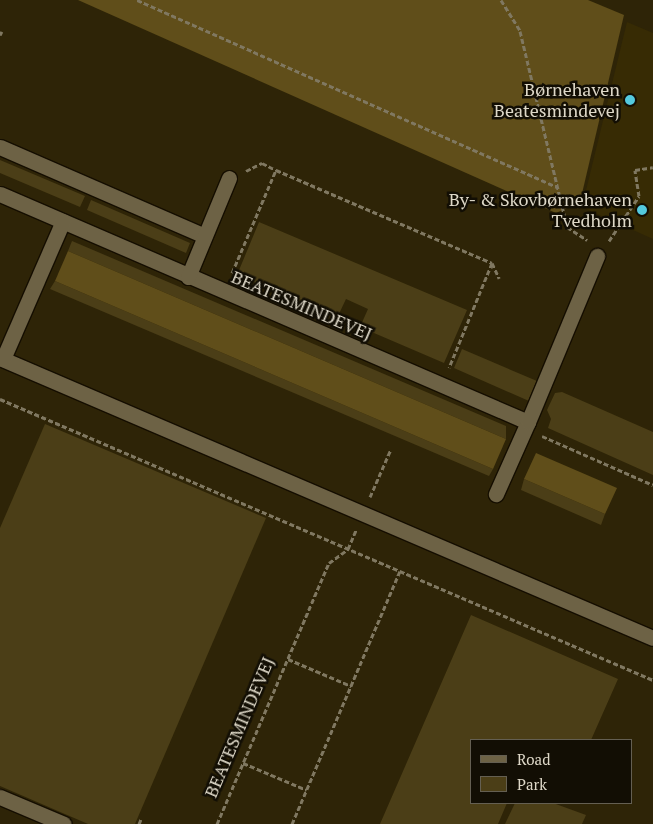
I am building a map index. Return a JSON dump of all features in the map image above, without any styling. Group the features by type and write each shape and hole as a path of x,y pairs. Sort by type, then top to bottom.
{"street":[{"path":"0,147 205,236"},
{"path":"188,276 229,178"},
{"name":"BEATESMINDEVEJ","path":"0,194 528,422"},
{"path":"63,221 1,358 653,638"},
{"path":"496,494 597,256"},
{"path":"0,797 64,824"}],"path":[{"path":"137,0 557,186"},
{"path":"501,0 520,31 567,227 592,244 597,256 622,225 639,196 635,170 653,167"},
{"path":"262,163 492,263 499,278"},
{"path":"224,292 276,170"},
{"path":"442,385 492,263"},
{"path":"0,399 653,680"},
{"path":"528,422 542,436 653,485"},
{"name":"BEATESMINDEVEJ","path":"217,824 329,563 348,549 391,449"},
{"path":"292,824 400,571"},
{"path":"288,659 351,686"},
{"path":"243,763 307,790"},
{"path":"139,824 141,819"}],"shaded area":[{"path":"78,0 588,0 624,15 580,202 556,213"},
{"name":"Børnehaven Beatesmindevej","path":"627,22 653,33 653,239 582,207"},
{"path":"68,251 506,439 493,469 55,281"},
{"path":"536,453 617,488 605,514 524,479"}],"green space":[{"path":"0,160 85,196 80,207 0,173"},
{"path":"91,200 190,243 186,253 87,210"},
{"path":"259,222 467,310 444,363 360,327 368,309 346,299 337,318 237,275"},
{"path":"72,241 506,426 506,439 68,251"},
{"path":"55,281 493,469 489,476 50,289"},
{"path":"462,349 537,381 529,401 454,368"},
{"path":"562,392 653,432 653,475 548,428 551,419 547,410 555,393"},
{"path":"45,424 266,518 135,824 88,824 0,786 0,528"},
{"path":"524,479 605,514 601,525 521,490"},
{"path":"471,615 618,679 591,739 470,739 470,804 507,804 498,824 380,824"},
{"path":"515,804 556,804 586,815 582,824 505,824"}],"place":[{"name":"Børnehaven Beatesmindevej","path":"630,100"},
{"name":"By- & Skovbørnehaven Tvedholm","path":"642,210"}]}
